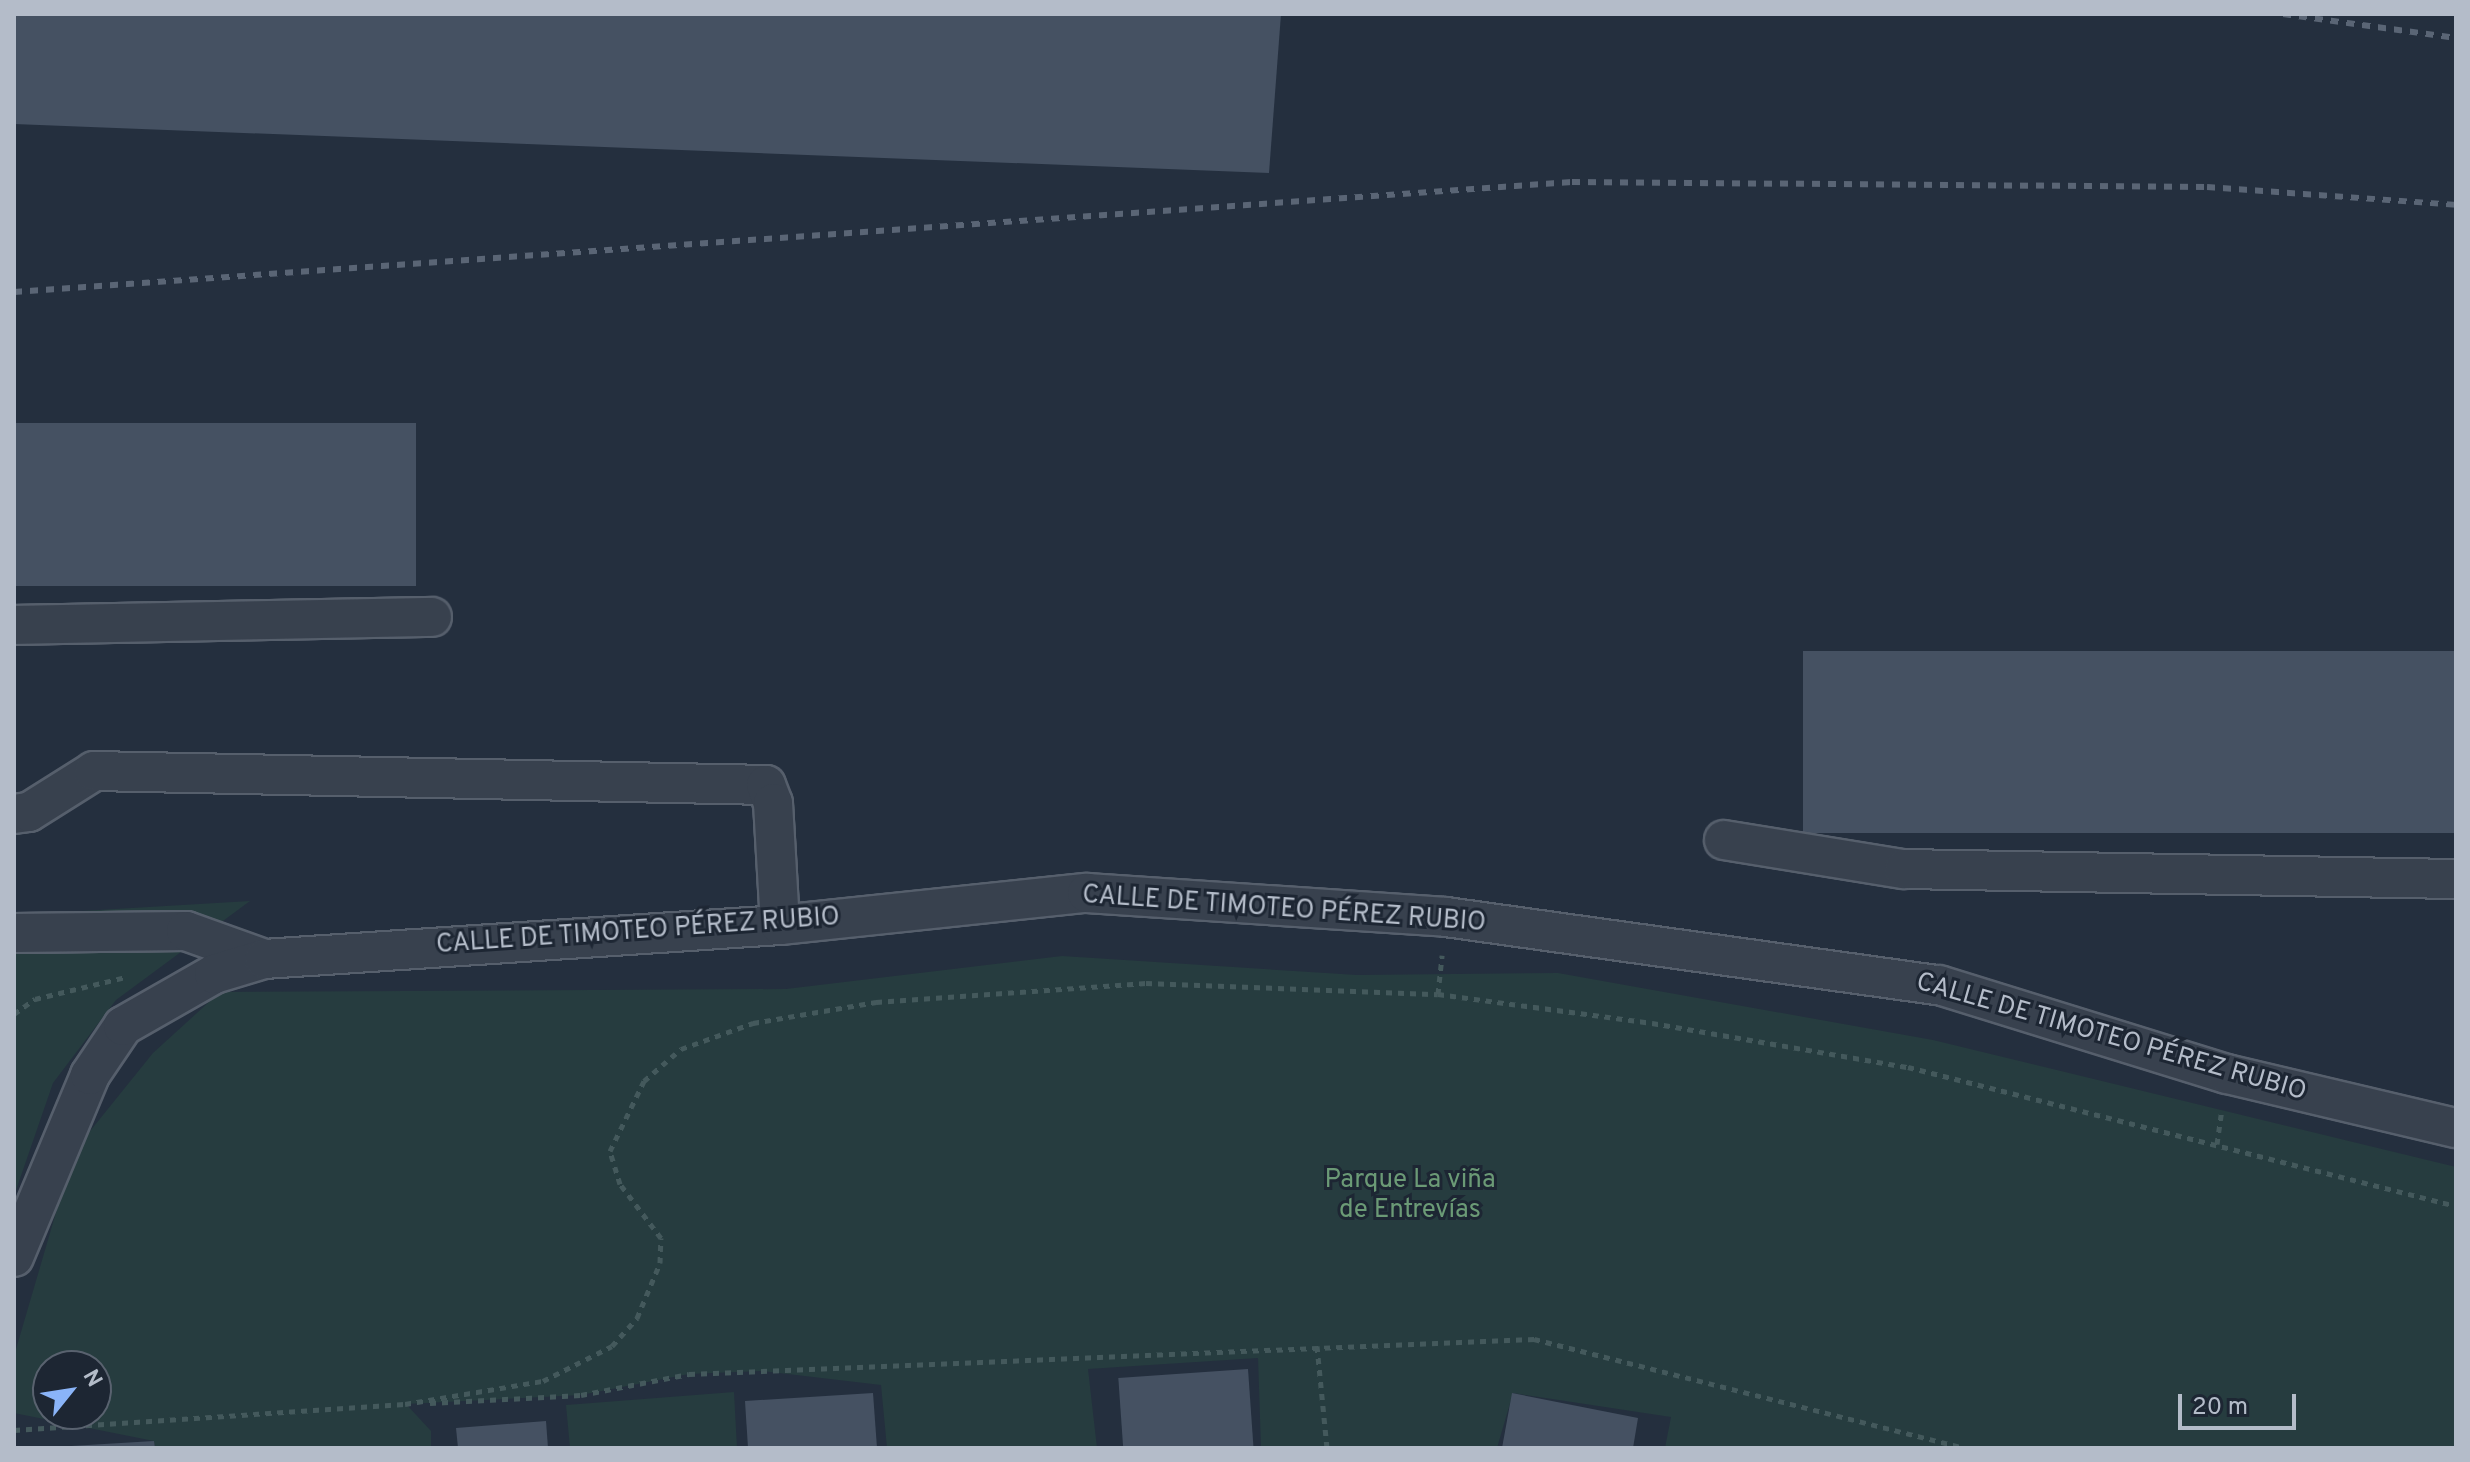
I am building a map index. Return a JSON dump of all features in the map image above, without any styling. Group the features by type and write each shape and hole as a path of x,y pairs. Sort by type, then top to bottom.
{"street":[{"path":"14,625 432,617"},
{"path":"14,814 29,812 94,771 766,785 773,803 780,925"},
{"path":"1724,840 1904,869 2456,879"},
{"name":"CALLE DE TIMOTEO PÉREZ RUBIO","path":"14,1257 90,1075 123,1026 200,980 264,959 780,925 1087,893 1446,917 1939,985 2227,1074 2456,1128"},
{"path":"14,933 186,931 264,959"}],"path":[{"path":"405,1404 543,1381 612,1346 637,1318 660,1263 661,1238 620,1184 610,1151 644,1081 681,1049 753,1023 876,1002 1146,983 1438,994 1908,1067 2456,1206"},
{"path":"14,1430 581,1395 689,1374 1534,1339 1964,1448"},
{"path":"1317,1346 1327,1448"}],"green space":[{"path":"250,901 116,1000 53,1083 14,1196 14,915"},
{"name":"Parque La viña de Entrevías","path":"1062,956 1357,975 1558,973 1933,1040 2456,1167 2456,1448 1665,1448 1671,1417 1513,1393 1497,1448 1261,1448 1258,1358 1088,1369 1097,1448 887,1448 881,1385 761,1371 689,1374 581,1395 406,1404 431,1431 431,1448 155,1448 154,1441 99,1430 112,1430 112,1350 32,1350 32,1417 14,1413 14,1356 74,1151 153,1053 220,992 786,989"},
{"path":"734,1392 737,1448 570,1448 566,1405"}],"building":[{"path":"14,14 1281,14 1269,173 14,124"},
{"path":"14,423 416,423 416,586 14,586"},
{"path":"1803,651 2456,651 2456,833 1803,833"},
{"path":"1248,1369 1254,1448 1123,1448 1118,1378"},
{"path":"873,1393 877,1448 748,1448 745,1401"},
{"path":"1512,1393 1638,1418 1633,1448 1502,1448"},
{"path":"546,1421 548,1448 458,1448 456,1428"},
{"path":"154,1441 155,1448 71,1448 71,1446"}],"railway":[{"path":"2283,14 2456,38"},
{"path":"14,292 1572,182 2207,187 2456,205"}]}
